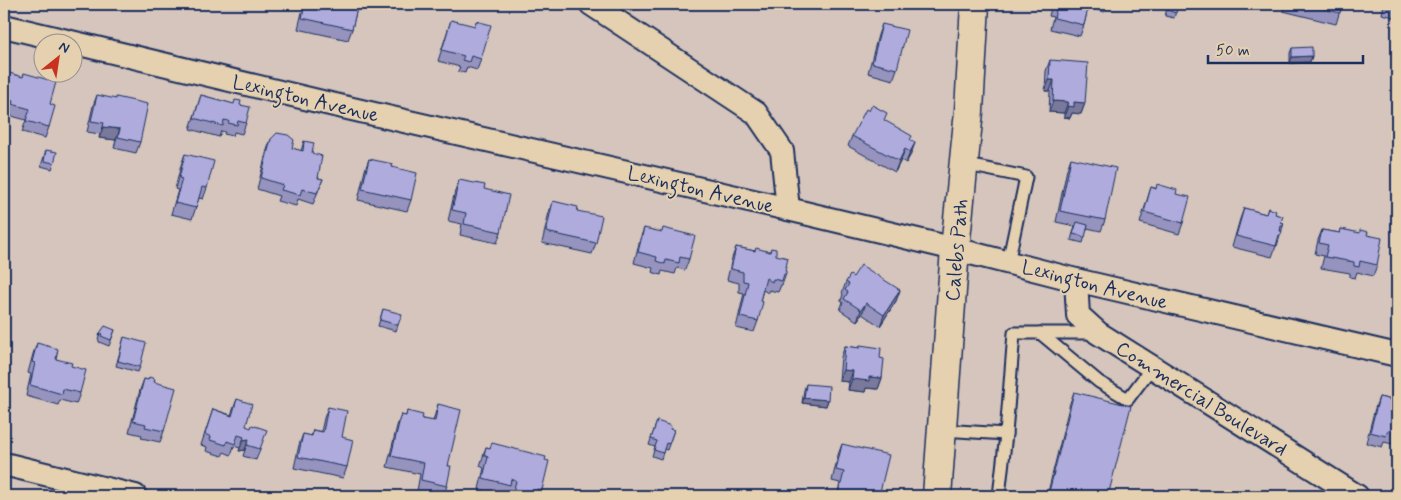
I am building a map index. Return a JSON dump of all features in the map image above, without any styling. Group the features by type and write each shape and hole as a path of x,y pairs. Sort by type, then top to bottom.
{"street":[{"path":"591,4 756,113 782,152 788,209"},
{"name":"Calebs Path","path":"937,496 975,4"},
{"name":"Lexington Avenue","path":"4,26 345,108 788,209 1076,280 1397,355"},
{"name":"Commercial Boulevard","path":"1076,280 1078,315 1098,334 1358,496"},
{"path":"4,464 135,496"}],"lane":[{"path":"963,164 1026,177 1008,262"},
{"path":"999,496 1014,333 1098,334"},
{"path":"1040,333 1099,382 1128,399 1152,368"},
{"path":"942,430 1006,434"}],"building":[{"path":"305,4 358,4 352,29 302,18"},
{"path":"1053,4 1089,4 1084,25 1054,18 1057,6"},
{"path":"1169,4 1178,4 1176,13 1167,10"},
{"path":"1304,4 1342,4 1340,13"},
{"path":"451,20 475,26 476,21 491,25 481,59 471,56 469,62 462,60 464,56 442,50"},
{"path":"882,24 907,30 897,69 872,63"},
{"path":"1312,47 1312,56 1292,57 1292,48"},
{"path":"1050,60 1088,63 1085,103 1074,102 1074,107 1068,106 1068,102 1053,101 1054,80 1049,80"},
{"path":"6,72 23,77 24,73 32,75 32,82 56,82 50,104 55,106 49,127 26,121 30,109 12,104 13,101 4,99 4,78"},
{"path":"97,95 148,104 140,142 118,137 120,129 103,127 104,123 91,121"},
{"path":"201,95 234,104 235,100 241,101 240,105 250,107 246,123 238,121 237,125 224,120 223,126 194,118"},
{"path":"872,105 887,113 884,120 912,136 910,140 915,143 910,152 905,149 899,161 852,136 866,109 869,111"},
{"path":"277,133 288,135 294,140 292,148 303,151 304,141 314,143 312,153 322,156 318,178 323,179 317,193 302,189 300,195 281,190 283,185 261,178 271,139"},
{"path":"46,150 57,152 54,163 44,161"},
{"path":"185,154 214,161 207,188 202,187 196,208 175,203 182,179 179,178"},
{"path":"1071,158 1116,168 1105,220 1060,211"},
{"path":"369,159 393,164 392,167 417,173 411,200 362,189"},
{"path":"459,180 485,185 484,189 509,195 501,232 464,224 466,213 452,210"},
{"path":"1157,184 1177,190 1176,194 1190,197 1183,223 1144,212 1151,187 1156,189"},
{"path":"553,201 578,207 577,211 602,216 596,243 546,232"},
{"path":"1244,208 1266,214 1268,208 1276,211 1275,214 1283,216 1281,222 1284,223 1281,226 1281,235 1279,235 1276,246 1236,236"},
{"path":"1077,222 1088,225 1085,237 1073,234"},
{"path":"644,228 662,232 663,228 695,236 689,259 680,257 679,263 666,260 665,264 656,261 657,257 638,252"},
{"path":"1341,229 1360,233 1360,230 1368,232 1367,235 1382,238 1377,265 1360,261 1359,267 1354,266 1354,262 1325,257 1328,245 1319,243 1322,230 1340,233"},
{"path":"736,247 755,251 756,248 770,252 771,248 776,249 776,255 788,258 786,274 784,274 782,281 773,279 772,282 766,278 760,301 763,302 758,321 740,317 748,282 743,281 743,272 731,269"},
{"path":"861,265 900,290 884,315 866,303 861,310 844,299 848,292 845,290 849,284 846,282 850,275 853,277"},
{"path":"383,309 402,314 398,325 380,320"},
{"path":"105,326 115,330 111,340 101,336 102,334 100,333"},
{"path":"124,337 146,343 140,367 118,361"},
{"path":"37,343 58,349 56,359 72,363 71,366 86,370 80,393 63,389 62,394 30,385 35,363 32,362"},
{"path":"860,345 881,348 880,358 884,359 882,378 869,377 869,381 852,379 853,371 843,370 845,346 860,348"},
{"path":"149,377 155,379 154,382 176,388 164,431 145,427 146,424 133,421 144,379 148,380"},
{"path":"806,384 829,386 828,400 804,398"},
{"path":"1074,392 1131,406 1108,496 1048,496"},
{"path":"1379,397 1397,401 1397,433 1388,430 1386,436 1370,432"},
{"path":"237,399 252,404 246,426 251,428 252,425 267,430 260,449 247,445 249,439 243,440 244,437 238,435 235,444 227,441 226,445 210,440 211,437 205,434 213,409 232,416"},
{"path":"438,404 461,410 448,466 451,466 447,486 421,480 424,463 391,456 401,415 406,416 407,411 423,415 422,419 435,421"},
{"path":"328,407 347,411 342,437 353,440 347,467 298,457 303,434 312,436 313,430 323,432"},
{"path":"657,421 671,426 670,429 674,430 669,444 666,443 663,453 654,450 657,441 651,439"},
{"path":"492,443 546,457 545,460 549,461 542,490 537,489 535,496 512,496 516,481 511,479 510,485 483,478 488,457 484,455 486,447 490,448"},
{"path":"842,444 889,455 879,496 838,496 844,472 836,470"}]}
